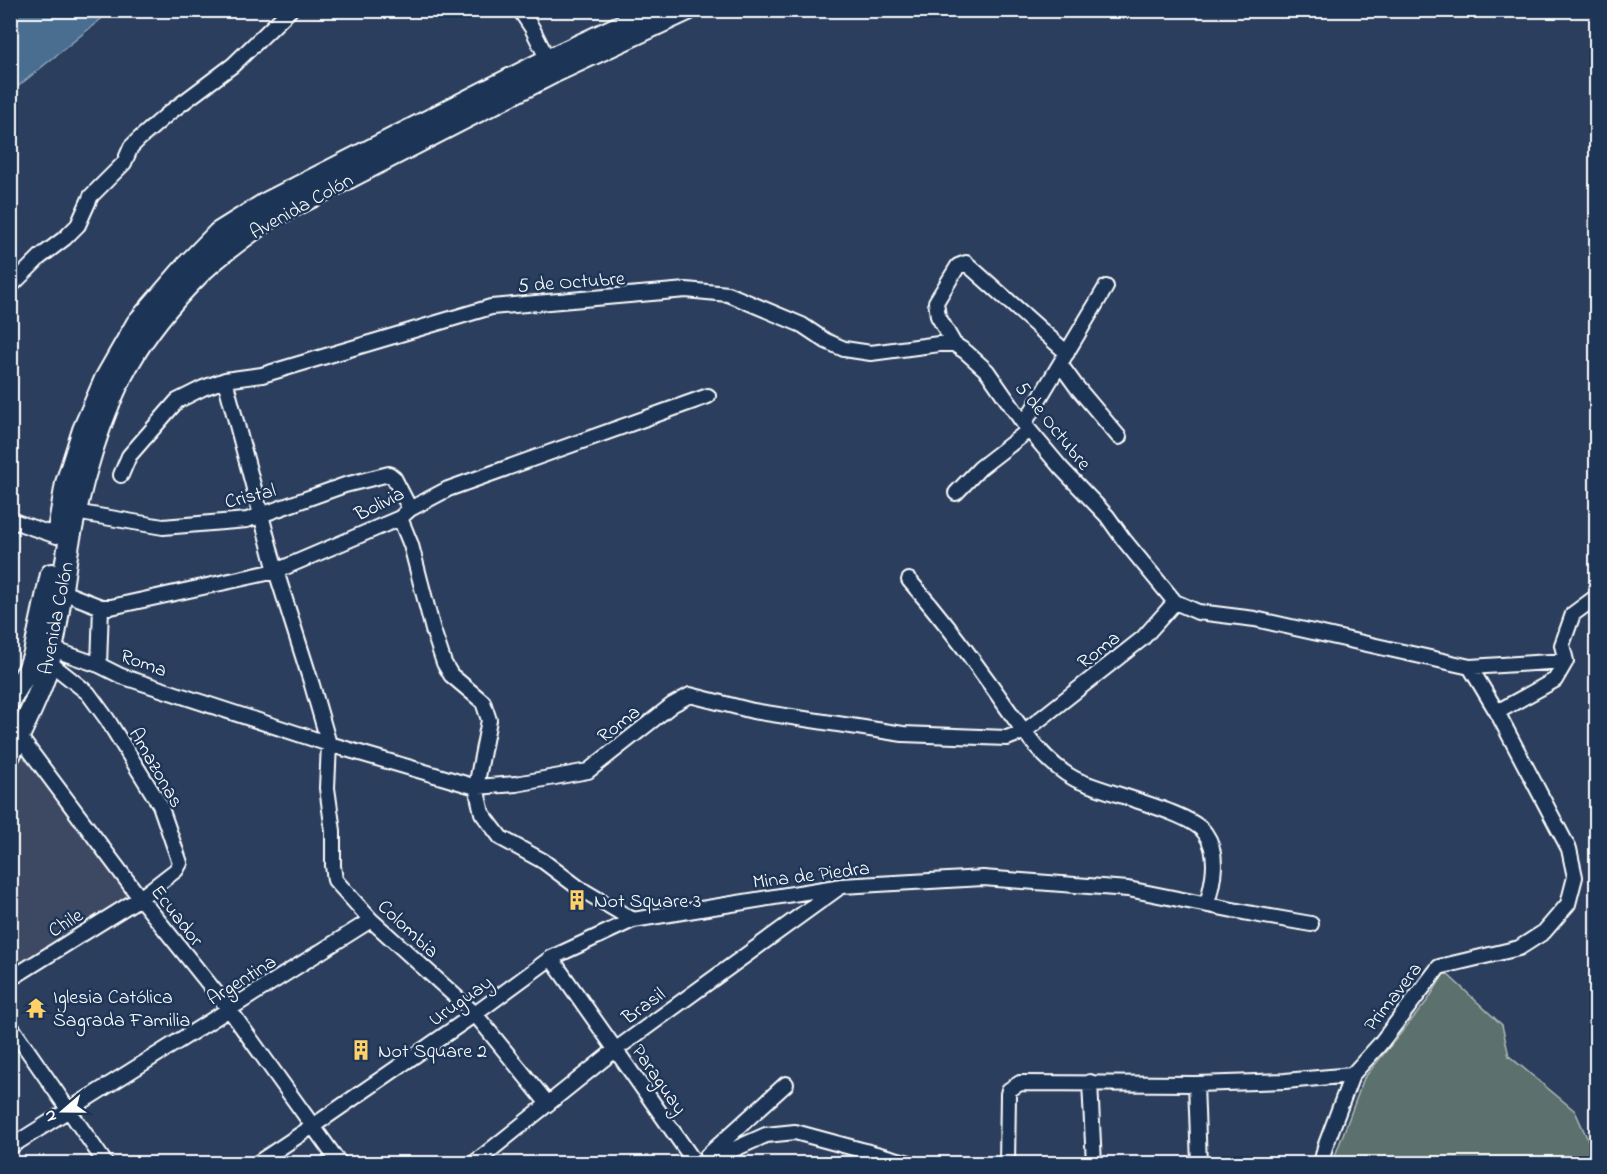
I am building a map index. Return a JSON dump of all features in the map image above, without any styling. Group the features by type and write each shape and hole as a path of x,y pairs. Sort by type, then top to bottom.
{"main road":[{"name":"Avenida Colón","path":"10,755 15,733 44,679 78,495 110,403 129,363 157,321 200,273 226,250 267,220 654,10"},
{"name":"Avenida Colón","path":"10,700 28,670 36,643 66,483 83,430 105,379 137,323 218,233 266,203 551,66 688,10"}],"street":[{"path":"520,10 551,66"},
{"path":"10,287 40,257 78,225 91,196 124,163 131,147 139,139 169,113 233,65 287,12"},
{"path":"954,344 938,316 936,302 958,266 966,263 1064,358 1076,386 1119,437"},
{"path":"956,493 1027,427 1106,287"},
{"name":"5 de Octubre","path":"121,475 129,456 177,401 203,388 225,381 262,375 491,307 686,290 728,294 802,325 826,341 844,349 871,353 954,344 966,352 987,371 1027,427 1061,468 1107,516 1175,602"},
{"path":"225,381 276,571 328,744"},
{"name":"Bolivia","path":"101,607 276,571 405,514 448,489 708,396"},
{"name":"Cristal","path":"75,512 164,527 247,520 345,484 389,474 394,478 405,514"},
{"path":"405,514 433,630 444,663 451,675 483,702 489,720 476,787 482,813 501,838 543,861 579,888 633,920"},
{"path":"10,520 57,536"},
{"path":"909,580 939,614 1024,731 1059,769 1076,780 1156,808 1198,826 1206,834 1214,860 1213,884 1207,904"},
{"path":"60,591 101,607 99,665"},
{"path":"1497,712 1555,680 1566,661 1562,645 1573,614 1596,597"},
{"path":"1175,602 1198,612 1255,619 1470,667 1566,661"},
{"name":"Roma","path":"50,656 99,665 121,676 328,744 476,787 588,771 672,705 690,695 753,711 903,734 1006,738 1024,731 1143,638 1175,602"},
{"name":"Amazonas","path":"50,656 88,693 107,719 160,805 180,863 176,870 140,898"},
{"name":"Primavera","path":"1352,1075 1380,1044 1439,967 1519,948 1544,932 1568,904 1575,877 1569,849 1497,712 1470,667"},
{"path":"10,685 28,670"},
{"name":"Ecuador","path":"15,733 140,898 229,1009 313,1126"},
{"name":"Colombia","path":"328,744 327,788 333,831 335,880 371,920 475,1014 548,1104"},
{"name":"Mina de Piedra","path":"633,920 842,886 983,878 1128,889 1311,924"},
{"name":"Brasil","path":"473,1164 615,1050 842,886"},
{"name":"Chile","path":"10,978 140,898"},
{"name":"Argentina","path":"10,1147 371,920"},
{"name":"Uruguay","path":"256,1164 475,1014 551,958 633,920"},
{"name":"Paraguay","path":"551,958 699,1164"},
{"path":"10,1025 106,1164"},
{"path":"1007,1164 1009,1090 1020,1083 1196,1084 1285,1081 1352,1075 1325,1147 1321,1164"},
{"path":"1090,1082 1094,1164"},
{"path":"699,1164 786,1084"},
{"path":"1196,1084 1199,1164"},
{"path":"313,1126 340,1164"},
{"path":"699,1164 766,1134 795,1131 913,1164"}],"shaded area":[{"path":"11,10 111,10 111,11 11,92"},
{"path":"23,757 131,894 11,971 11,769"}],"green space":[{"path":"1445,972 1502,1025 1509,1056 1575,1111 1596,1158 1596,1164 1332,1164 1364,1078 1428,1000"}],"place":[{"name":"Not Square 3","path":"577,900"},
{"name":"Iglesia Católica Sagrada Familia","path":"36,1008"},
{"name":"Not Square 2","path":"361,1050"}]}
